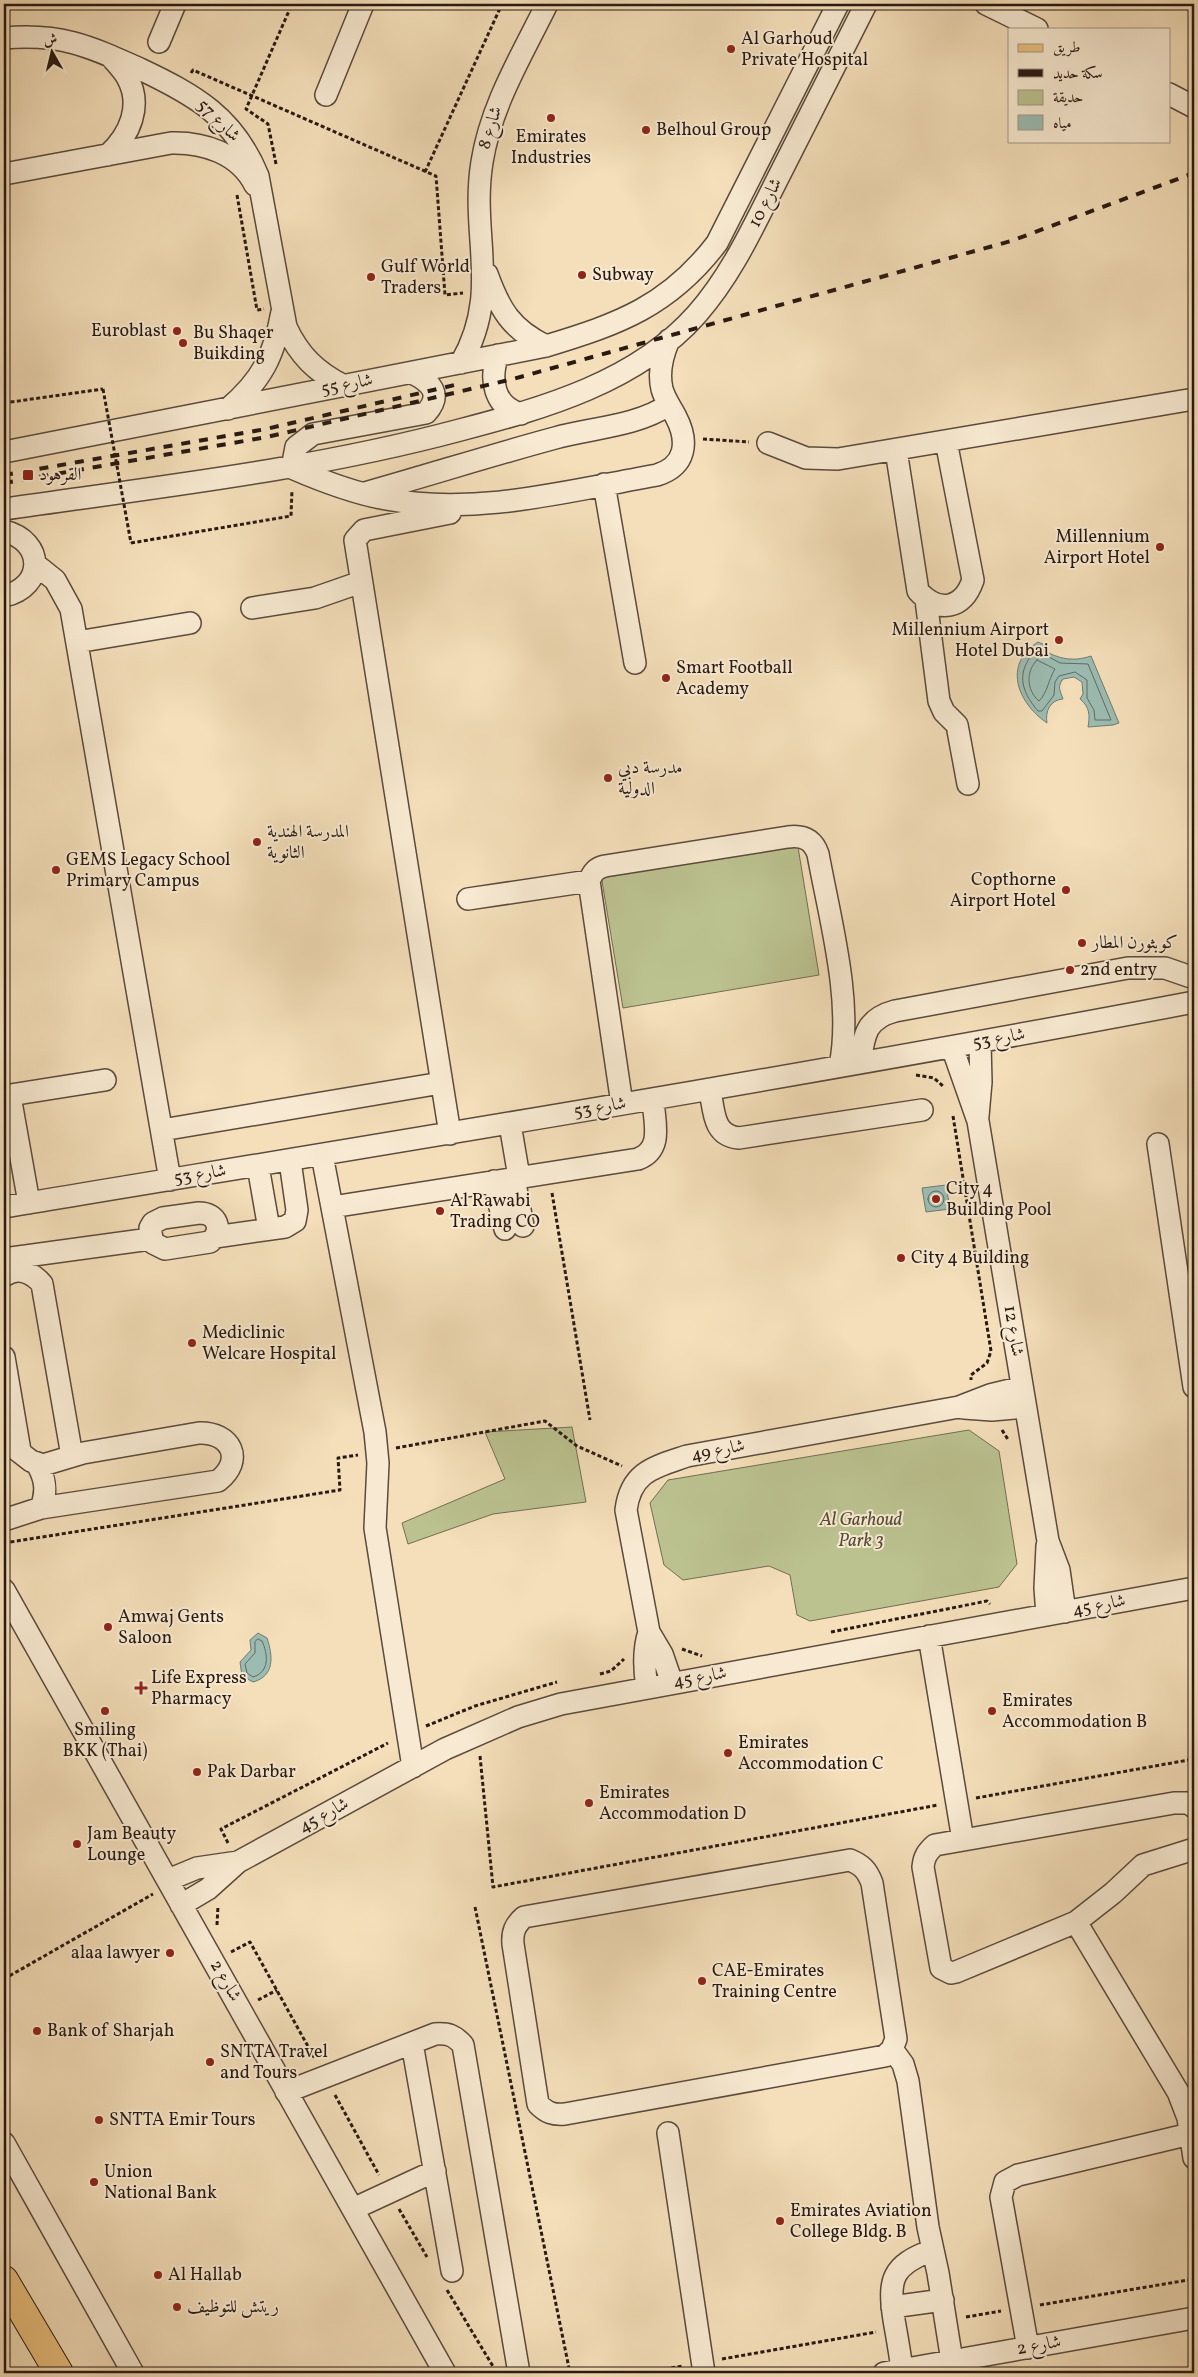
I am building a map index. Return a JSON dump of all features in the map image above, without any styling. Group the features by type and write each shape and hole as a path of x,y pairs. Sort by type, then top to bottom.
{"main road":[{"path":"4,2280 59,2373"}],"street":[{"path":"159,42 175,4"},
{"path":"326,96 364,4"},
{"name":"شارع 8","path":"461,363 477,332 481,315 483,262 479,228 478,192 487,136 505,87 547,4"},
{"name":"شارع 10","path":"679,285 700,266 727,226 835,4"},
{"name":"شارع 10","path":"520,414 592,388 625,370 669,340 695,316 737,260 866,4"},
{"path":"986,4 1035,28"},
{"name":"شارع 57","path":"4,38 29,36 57,38 86,45 184,90 218,115 238,137 250,156 258,176 282,311 295,346 325,376 344,386"},
{"path":"108,155 121,143 130,128 134,111 133,93 127,77 110,56"},
{"path":"1170,94 1194,106"},
{"path":"4,174 171,143 190,143 209,147 226,155 241,167 254,182 262,199"},
{"name":"شارع 8","path":"483,262 504,312 529,338 546,346"},
{"name":"شارع 55","path":"4,452 546,346 594,332 624,319 679,285"},
{"name":"شارع 57","path":"227,409 246,394 261,375 272,354 282,311"},
{"path":"450,1134 355,540 364,530 437,516 475,505 604,484 669,471 678,462 683,451 682,438 675,415 668,405 662,389 660,372 662,356 669,340"},
{"path":"498,355 493,374 496,392 502,403 512,412 520,414"},
{"path":"292,468 296,447 313,434 426,413 434,399 433,390 429,382 412,373"},
{"path":"768,443 796,455 817,460 838,459 1194,399"},
{"path":"362,494 555,438 637,420 658,412 668,405"},
{"path":"4,509 292,468 399,447 520,414"},
{"path":"896,450 918,591 926,600 938,605 950,605 961,600 969,592 973,580 946,441"},
{"path":"292,468 362,494 408,503 475,505"},
{"path":"604,484 634,663"},
{"path":"4,532 23,539 32,550 36,564 32,578 23,588 4,596"},
{"path":"36,564 46,571 62,590 71,609 170,1180"},
{"path":"252,608 314,598 361,582"},
{"path":"926,600 939,701 944,712 957,725 968,784"},
{"path":"77,642 190,623"},
{"path":"622,1104 589,881 592,873 598,868 605,866 788,836 808,838 815,845 818,854 844,1004 845,1043 850,1065"},
{"path":"468,899 589,881"},
{"path":"850,1065 867,1029 874,1020 884,1014 1128,968 1165,968 1194,978"},
{"name":"شارع 53","path":"4,1207 652,1100 980,1043 1194,1002"},
{"name":"شارع 12","path":"978,1121 981,1082 980,1043"},
{"name":"شارع 12","path":"952,1047 978,1121 1048,1541 1044,1588 1056,1614"},
{"path":"29,1203 7,1096 105,1080"},
{"path":"162,1130 441,1083"},
{"path":"710,1090 716,1122 719,1129 730,1138 922,1110"},
{"path":"332,1207 548,1173 646,1155 653,1149 656,1140 652,1100"},
{"path":"510,1124 513,1178 520,1226 513,1178"},
{"path":"1158,1144 1194,1387"},
{"path":"322,1155 377,1452 378,1488 375,1528 413,1767"},
{"path":"216,1237 218,1230 217,1222 213,1216 206,1213 158,1220 150,1228 150,1239 156,1246 165,1249 210,1242 216,1237 291,1225 297,1216 290,1161"},
{"path":"258,1166 269,1229"},
{"path":"4,1258 150,1239"},
{"path":"4,1276 16,1271 27,1272 36,1276 42,1284 72,1456"},
{"path":"4,1357 12,1446 37,1464 45,1481 44,1499 41,1508"},
{"name":"شارع 49","path":"672,1683 662,1654 649,1632 626,1510 628,1495 642,1475 653,1468 687,1456 959,1407 990,1395 1024,1397"},
{"path":"4,1520 41,1508 218,1481 232,1465 232,1454 228,1444 220,1436 204,1433 83,1453 51,1464 37,1464"},
{"name":"شارع 45","path":"181,1905 208,1889 238,1862 477,1733 560,1704 1194,1588"},
{"name":"شارع 2","path":"4,1590 445,2373"},
{"name":"شارع 49","path":"647,1688 645,1657 649,1632"},
{"path":"929,1636 963,1840"},
{"path":"1194,1807 1188,1803 1174,1803 935,1845 924,1858 928,1902 938,1962 945,1972 956,1972 1076,1922 1113,1893 1143,1864 1194,1849"},
{"path":"850,1860 860,1864 868,1872 872,1883 896,2039 892,2049 885,2056 876,2059 555,2115 545,2112 538,2104 535,2094 512,1934 516,1924 524,1917 534,1914 850,1860"},
{"name":"شارع 45","path":"169,1882 197,1868 238,1862"},
{"path":"1076,1922 1178,2092 1186,2112 1194,2158"},
{"path":"286,2092 435,2034 445,2033 455,2037 463,2045 519,2373"},
{"path":"412,2043 452,2271"},
{"path":"892,2049 903,2064 908,2081 928,2228 943,2300 952,2361"},
{"path":"668,2132 703,2368"},
{"path":"1028,2348 1001,2197 1005,2182 1018,2175 1190,2134"},
{"path":"4,2143 133,2373"},
{"path":"353,2209 435,2171"},
{"path":"893,2372 890,2292 895,2276 910,2261 933,2250"},
{"path":"892,2307 943,2300"},
{"name":"شارع 2","path":"893,2372 1194,2318"}],"path":[{"path":"292,4 252,96 436,176 445,296 483,290"},
{"path":"425,172 502,4"},
{"path":"4,403 103,389 131,542 291,516 292,468"},
{"path":"682,438 768,443"},
{"path":"548,1173 590,1420"},
{"path":"4,1543 340,1490 338,1458 545,1422 577,1446 642,1475"},
{"path":"477,1733 493,1887 1194,1759"},
{"path":"4,1979 169,1882"},
{"path":"475,1907 570,2373"},
{"path":"640,2373 703,2368 883,2331"},
{"path":"1179,2373 1194,2370"}],"green space":[{"path":"797,841 819,975 623,1008 601,875"},
{"path":"572,1427 586,1502 493,1514 408,1544 402,1523 505,1479 485,1432"},
{"name":"Al Garhoud Park 3","path":"969,1430 999,1451 1017,1564 999,1587 810,1621 797,1615 790,1575 769,1566 683,1580 664,1565 650,1503 668,1480"}],"water":[{"path":"1038,642 1045,645 1043,650 1055,656 1078,659 1091,656 1119,723 1088,727 1089,719 1086,705 1080,699 1083,694 1082,682 1074,677 1063,679 1061,682 1060,689 1063,699 1055,701 1049,707 1047,723 1037,715 1022,695 1018,684 1017,672 1020,662 1027,651"},
{"name":"City 4 Building Pool","path":"946,1185 950,1209 926,1212 922,1188"},
{"path":"258,1633 267,1638 271,1664 265,1675 253,1682 242,1676 240,1662 251,1650 250,1640"}],"railway":[{"path":"4,483 267,437 513,379 1011,241 1194,173"},
{"path":"4,475 266,429 459,384"}],"place":[{"name":"Al Garhoud Private Hospital","path":"731,49"},
{"name":"Emirates Industries","path":"551,118"},
{"name":"Belhoul Group","path":"646,130"},
{"name":"Subway","path":"582,275"},
{"name":"Gulf World Traders","path":"371,277"},
{"name":"Euroblast","path":"177,331"},
{"name":"Bu Shaqer Buikding","path":"183,343"},
{"name":"القرهود","path":"28,475"},
{"name":"Millennium Airport Hotel","path":"1160,547"},
{"name":"Millennium Airport Hotel Dubai","path":"1059,640"},
{"name":"Smart Football Academy","path":"666,678"},
{"name":"مدرسة دبي الدولية","path":"608,778"},
{"name":"المدرسة الهندية الثانوية","path":"257,842"},
{"name":"GEMS Legacy School Primary Campus","path":"56,870"},
{"name":"Copthorne Airport Hotel","path":"1066,890"},
{"name":"كوبثورن المطار","path":"1082,943"},
{"name":"2nd entry","path":"1070,970"},
{"name":"City 4 Building Pool","path":"936,1199"},
{"name":"Al Rawabi Trading CO","path":"440,1211"},
{"name":"City 4 Building","path":"901,1258"},
{"name":"Mediclinic Welcare Hospital","path":"192,1343"},
{"name":"Amwaj Gents Saloon","path":"108,1627"},
{"name":"Life Express Pharmacy","path":"141,1688"},
{"name":"Smiling BKK (Thai)","path":"105,1711"},
{"name":"Emirates Accommodation B","path":"992,1711"},
{"name":"Emirates Accommodation C","path":"728,1753"},
{"name":"Pak Darbar","path":"197,1772"},
{"name":"Emirates Accommodation D","path":"589,1803"},
{"name":"Jam Beauty Lounge","path":"77,1844"},
{"name":"alaa lawyer","path":"170,1953"},
{"name":"CAE-Emirates Training Centre","path":"702,1981"},
{"name":"Bank of Sharjah","path":"37,2031"},
{"name":"SNTTA Travel and Tours","path":"210,2062"},
{"name":"SNTTA Emir Tours","path":"99,2120"},
{"name":"Union National Bank","path":"94,2182"},
{"name":"Emirates Aviation College Bldg. B","path":"780,2221"},
{"name":"Al Hallab","path":"158,2275"},
{"name":"ريتش للتوظيف","path":"177,2307"}]}
